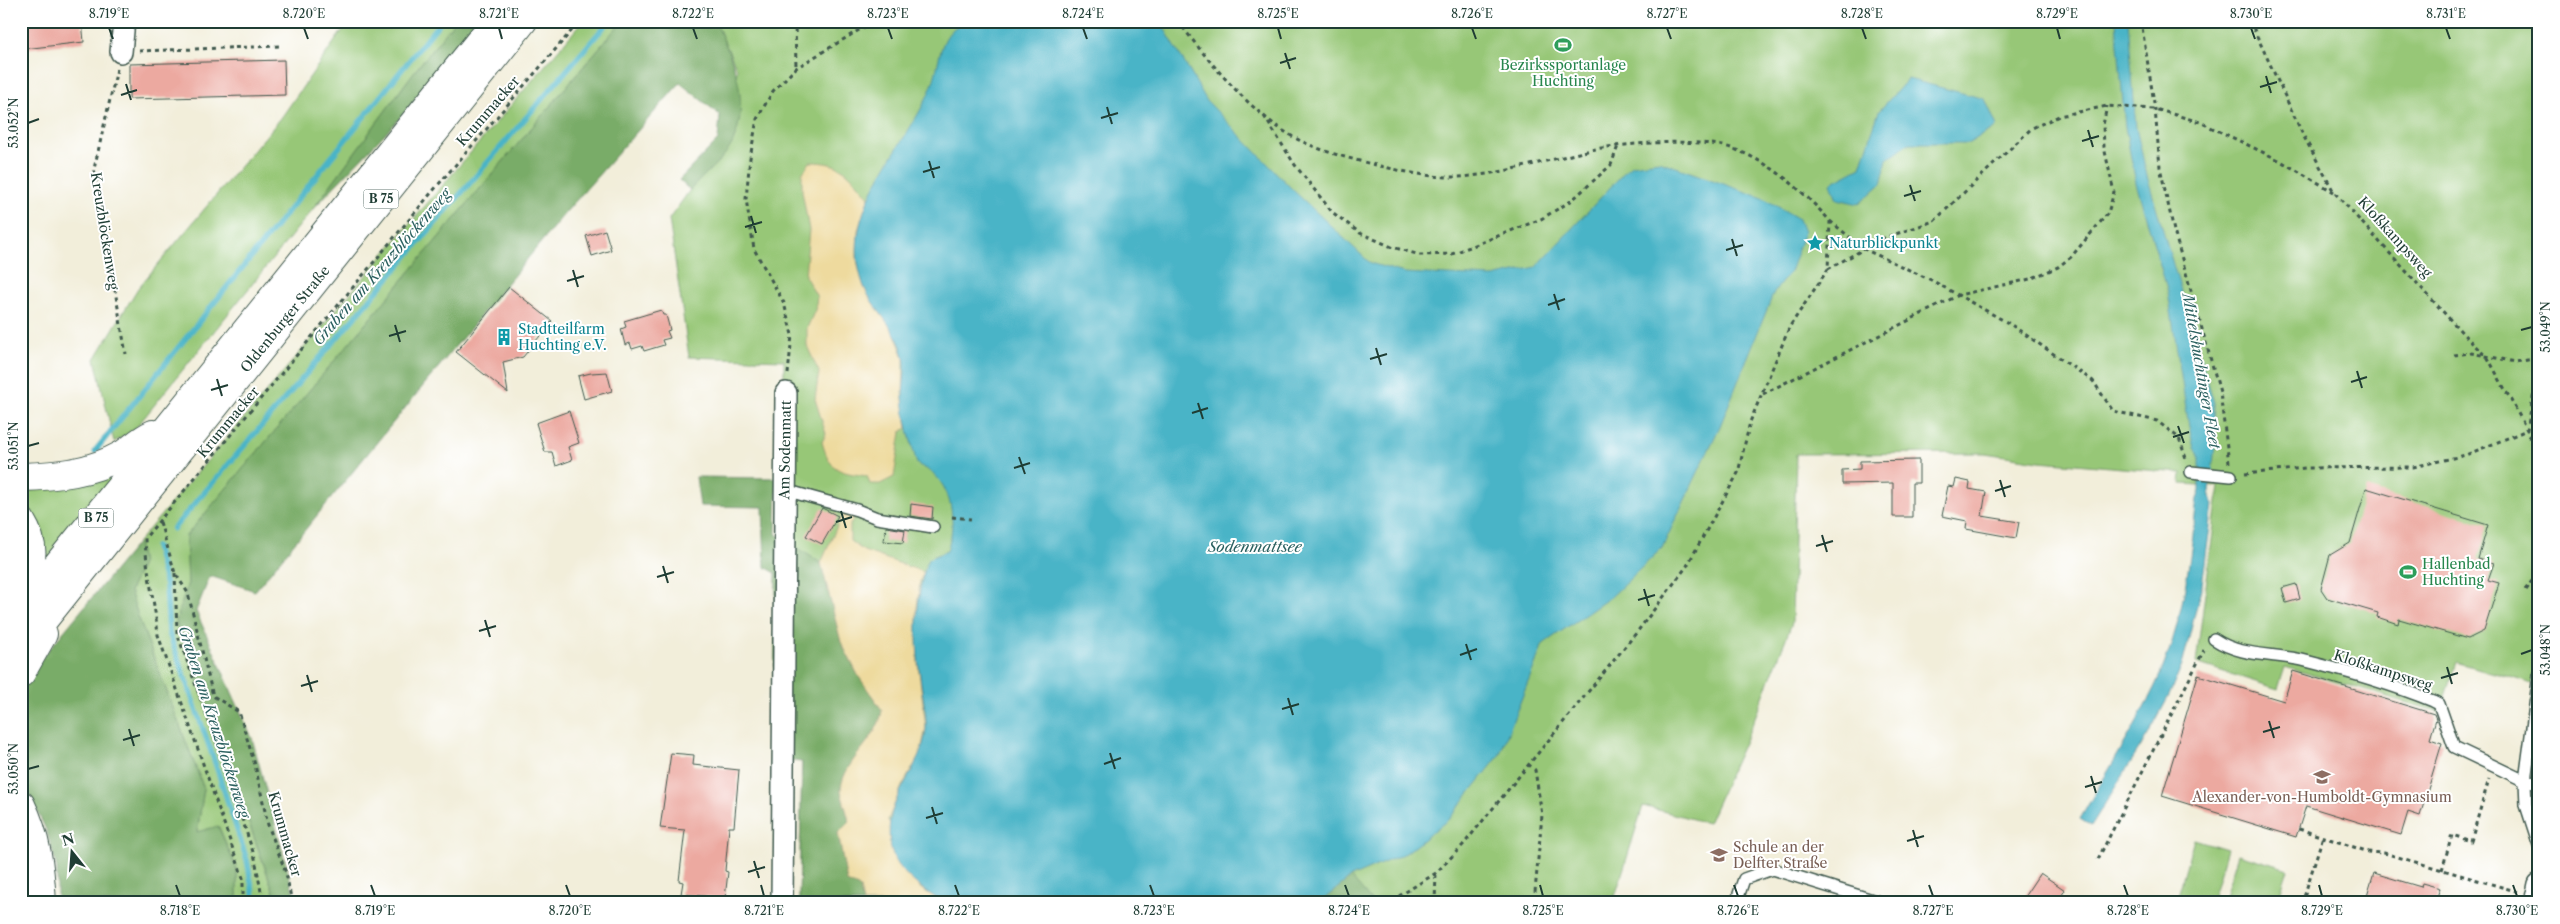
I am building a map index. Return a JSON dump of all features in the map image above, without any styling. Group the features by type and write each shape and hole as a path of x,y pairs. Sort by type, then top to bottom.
{"highway":[{"name":"Oldenburger Straße","path":"21,610 170,426 510,26"},
{"name":"Oldenburger Straße","path":"21,648 510,26"},
{"path":"21,477 67,474 90,470 123,454 137,441 170,426"},
{"path":"21,522 30,536 31,552 31,568 21,584"},
{"path":"21,673 65,593"},
{"path":"21,805 34,832 40,866 42,903"},
{"path":"21,839 40,866"}],"street":[{"path":"121,52 124,21"},
{"name":"Am Sodenmatt","path":"782,903 786,393"}],"lane":[{"path":"2191,472 2231,476"},
{"path":"784,490 857,510 876,518 933,527"},
{"name":"Kloßkampsweg","path":"2214,639 2228,648 2240,652 2300,660 2406,690 2433,701 2439,704 2454,747 2525,781 2539,782"},
{"path":"2539,675 2525,781 2526,805 2539,845"},
{"path":"1736,903 1744,879 1772,869 1882,903"}],"path":[{"name":"Krummacker","path":"292,903 286,873 268,825 255,765 239,712 213,696 188,593 174,573 160,521 432,192 580,21"},
{"path":"795,21 796,68"},
{"name":"Am Sodenmatt","path":"786,393 792,335 784,303 754,249 746,199 750,158 757,119 773,91 796,68 874,21"},
{"path":"1178,21 1212,65 1263,114 1294,137 1335,156 1409,173 1458,177 1496,172 1619,146 1689,143 1730,148 1774,169 1806,194 1830,221 1864,249 1959,295 2010,324 2093,382 2113,411 2157,421 2179,438 2191,472"},
{"path":"2141,21 2155,109 2162,176 2174,231 2220,392 2231,476 2305,468 2386,469 2422,465 2440,462 2491,447 2527,430 2539,366"},
{"name":"Kloßkampsweg","path":"2250,21 2304,135 2334,192 2466,338 2488,358 2527,430 2539,459"},
{"path":"121,52 280,46"},
{"name":"Kreuzblöckenweg","path":"121,52 94,169 126,354"},
{"path":"1762,394 1959,295 2045,274 2071,257 2108,213 2114,192 2104,147 2102,125 2107,106"},
{"path":"1388,903 1436,873 1463,845 1637,632 1687,566 1738,472 1750,422 1790,326 1828,269 1881,239 1934,221 2032,128 2059,116 2107,106 2155,109 2200,122 2227,134 2334,192"},
{"path":"1263,114 1295,164 1332,212 1360,234 1392,247 1420,254 1452,254 1541,219 1570,201 1611,165 1619,146"},
{"path":"1828,269 1830,221"},
{"path":"2454,356 2471,354 2516,362 2539,358"},
{"path":"952,517 971,519"},
{"path":"160,521 145,538 146,557 154,596 158,635 177,693 206,767 243,878 243,903"},
{"path":"2525,590 2539,572"},
{"path":"174,573 177,633 220,752 254,858 263,903"},
{"path":"2098,859 2190,678 2208,644 2214,639"},
{"path":"1528,764 1536,770 1542,815 1534,903"},
{"path":"2442,870 2452,835 2471,841 2493,767"},
{"path":"2299,829 2369,852 2384,853 2537,895"},
{"path":"2302,903 2323,836"},
{"path":"1435,903 1436,873"}],"green space":[{"path":"349,21 455,21 414,72 313,209 135,429 114,442 95,359 138,288 281,118"},
{"path":"455,21 480,21 399,119 313,209 414,72"},
{"path":"583,21 622,21 186,536 188,583 176,622 274,893 274,903 237,903 237,869 219,827 197,832 204,789 130,591 142,564 138,542"},
{"path":"622,21 715,21 734,66 740,96 738,128 729,149 690,190 679,180 718,140 720,115 680,83 565,213 255,591 210,576 196,611 252,738 294,894 351,903 274,903 274,892 176,622 188,583 186,536"},
{"path":"715,21 2539,21 2539,672 2536,685 2456,662 2440,712 2285,667 2278,689 2196,663 2219,486 2181,484 2182,473 2039,461 1985,453 1796,454 1792,623 1752,725 1708,823 1643,806 1613,903 799,903 802,762 784,424 784,360 689,357 669,219 690,190 731,145 737,69"},
{"path":"128,465 43,566 21,508 21,487"},
{"path":"696,477 777,478 776,534 821,563 841,642 859,677 882,710 880,721 875,731 849,767 841,788 849,822 838,833 847,882 860,888 863,903 799,903 802,762 773,759 776,573 765,567 763,507 700,506"},
{"path":"138,542 142,564 130,591 204,789 197,832 218,826 237,869 237,903 57,903 57,868 47,832 21,777 21,692 41,659"},
{"path":"2194,839 2227,849 2211,903 2176,903"},
{"path":"2238,854 2288,869 2277,903 2223,903"},
{"path":"1351,877 1373,903 1319,903"}],"sand":[{"path":"810,162 830,164 844,170 869,197 858,230 857,260 864,287 892,327 904,357 903,397 907,428 901,432 894,477 880,484 870,484 867,476 849,473 837,468 828,459 822,442 826,434 815,399 819,372 807,346 807,328 815,310 817,297 805,276 809,230 802,191 802,174"},
{"path":"844,510 857,514 850,524 850,541 864,551 924,572 920,581 917,609 918,663 926,728 920,755 902,786 888,820 920,888 944,903 863,903 860,888 847,882 838,833 849,822 841,788 849,767 875,731 880,721 882,710 859,677 841,642 821,563"}],"water":[{"name":"Sodenmattsee","path":"969,21 1160,21 1207,101 1293,190 1370,263 1404,273 1493,277 1536,267 1631,165 1659,161 1763,198 1799,219 1804,232 1790,272 1774,292 1720,426 1662,548 1612,596 1543,644 1499,756 1449,819 1406,853 1351,877 1319,903 944,903 910,878 903,871 893,853 889,827 892,812 897,798 918,758 926,729 917,646 918,602 928,559 947,551 952,531 952,521 949,501 941,482 932,473 917,464 904,407 904,356 896,336 872,301 863,284 857,256 859,230 866,206 877,182 919,112 931,88 945,39 958,25"},
{"name":"Mittelshuchtinger Fleet","path":"2116,21 2128,21 2136,128 2147,176 2214,403 2215,446 2210,491 2213,505 2202,585 2183,662 2169,696 2148,735 2091,826 2080,819 2128,737 2165,664 2184,594 2197,498 2200,490 2200,458 2194,448 2189,427 2168,292 2136,183 2125,127"},
{"path":"1908,79 1985,99 1997,126 1969,143 1909,143 1887,159 1881,184 1859,204 1837,199 1831,183 1861,167 1879,111"}],"building":[{"path":"21,21 82,21 84,42 24,49"},
{"path":"284,60 285,95 129,99 129,64"},
{"path":"605,230 611,250 592,256 586,236"},
{"name":"Stadtteilfarm Huchting e.V.","path":"509,287 552,321 523,357 503,362 508,393 456,352"},
{"path":"661,310 663,315 666,315 670,330 667,331 670,338 662,340 664,345 644,351 642,346 632,349 630,343 625,345 621,329 626,327 624,321"},
{"path":"607,372 612,391 584,399 578,376"},
{"path":"569,411 579,443 568,447 572,460 556,466 552,452 545,452 536,423"},
{"path":"1919,460 1919,483 1912,483 1912,517 1893,517 1893,483 1842,484 1842,470 1860,469 1860,461"},
{"path":"1956,479 1970,482 1969,489 1986,492 1982,516 2019,522 2016,538 1966,529 1967,521 1942,516 1948,486 1954,487"},
{"name":"Hallenbad Huchting","path":"2366,488 2488,525 2478,559 2494,563 2488,580 2499,583 2484,631 2468,639 2399,619 2398,624 2377,617 2378,613 2327,598 2321,589 2330,555 2350,543"},
{"path":"911,504 933,507 932,519 910,516"},
{"path":"822,508 838,516 822,544 806,536"},
{"path":"886,527 905,530 903,543 884,541"},
{"path":"2296,584 2300,599 2286,603 2282,588"},
{"path":"2293,671 2434,714 2436,719 2430,739 2442,743 2420,816 2408,812 2401,835 2306,806 2296,837 2162,796 2198,675 2284,701"},
{"path":"671,753 694,755 693,765 739,770 734,827 729,827 725,871 728,872 725,898 681,894 683,882 679,881 685,830 660,828"},
{"path":"2040,873 2065,890 2057,903 2020,903"},
{"path":"2374,873 2421,887 2422,883 2440,888 2435,903 2365,903"}],"waterway":[{"path":"95,451 441,21"},
{"name":"Graben am Kreuzblöckenweg","path":"173,529 609,21"},
{"name":"Graben am Kreuzblöckenweg","path":"156,547 166,586 169,633 247,860 255,903"}],"place":[{"name":"Bezirkssportanlage Huchting","path":"1563,45"},
{"name":"Naturblickpunkt","path":"1815,243"},
{"name":"Stadtteilfarm Huchting e.V.","path":"504,337"},
{"name":"Hallenbad Huchting","path":"2408,572"},
{"name":"Alexander-von-Humboldt-Gymnasium","path":"2322,777"},
{"name":"Schule an der Delfter Straße","path":"1719,855"}]}
